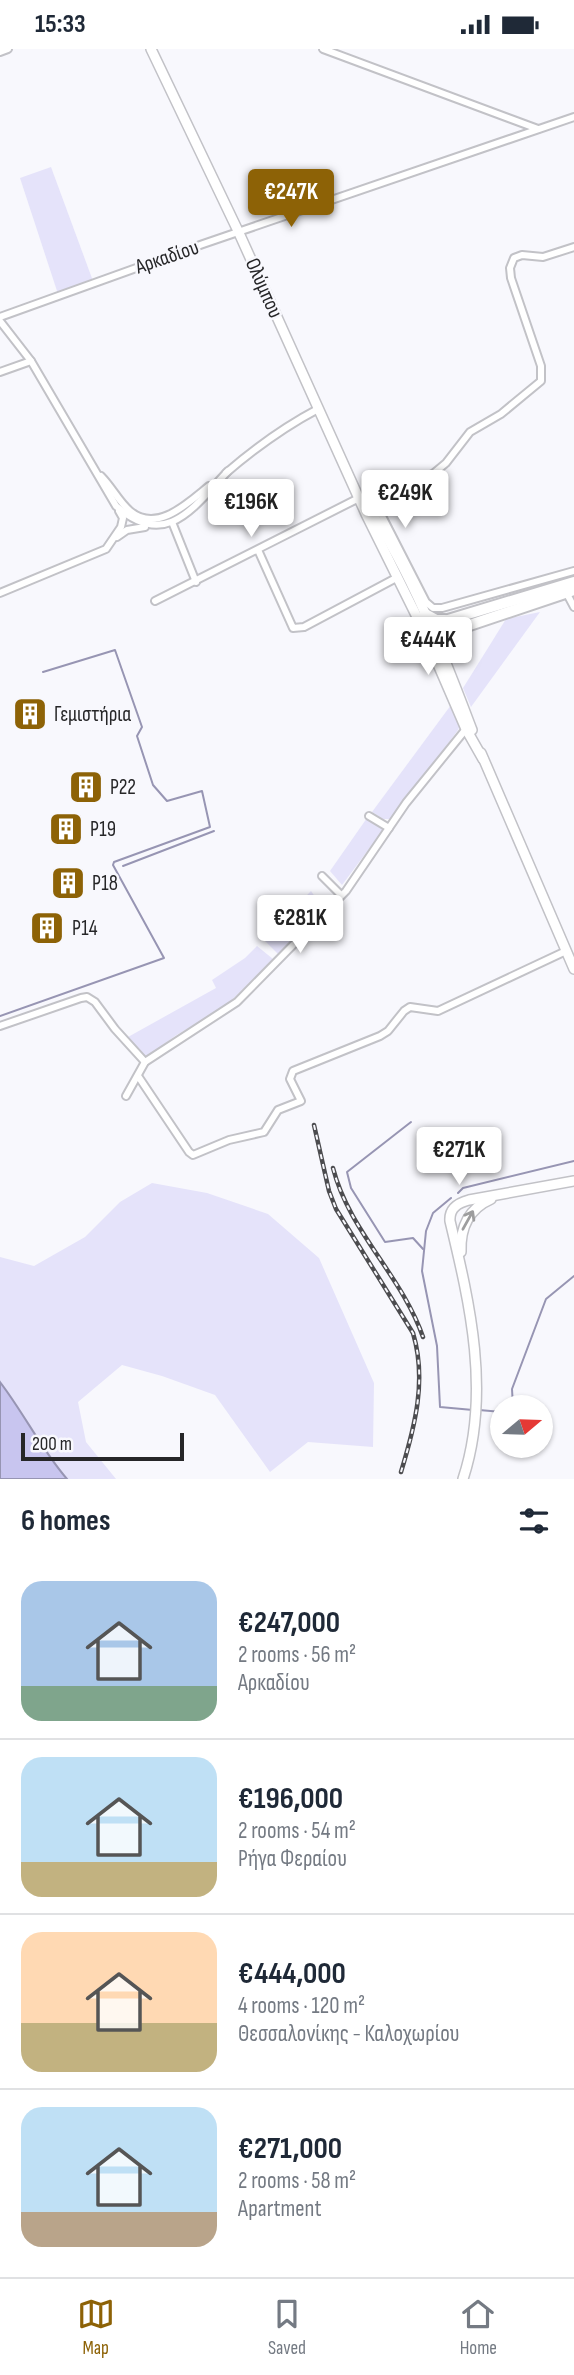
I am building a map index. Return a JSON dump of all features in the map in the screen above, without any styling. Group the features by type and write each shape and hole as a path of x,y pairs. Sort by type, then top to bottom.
{"highway":[{"path":"425,614 436,620 448,620 574,582"},
{"path":"429,633 570,591"},
{"path":"429,633 448,620"}],"main road":[{"name":"Ολύμπου","path":"150,49 239,233 358,494 370,509"},
{"path":"370,509 398,577 429,633 465,722 574,969"},
{"path":"370,509 425,614 429,633"},
{"path":"465,722 483,759"},
{"path":"463,1479 471,1443 476,1383 473,1331 450,1221 452,1209 463,1202 569,1182"},
{"path":"461,1268 460,1245 466,1220 480,1205 507,1193"}],"street":[{"path":"0,52 8,49"},
{"path":"323,49 539,130"},
{"name":"Αρκαδίου","path":"0,319 574,117"},
{"path":"574,247 543,257 522,255 514,258 510,268 541,366 541,381 501,414 470,432 446,463 434,473 370,509 426,602 433,608 574,571"},
{"path":"0,319 31,361 123,518 124,529"},
{"path":"0,372 31,361"},
{"path":"97,473 130,515 159,519 173,513 260,445 318,409"},
{"path":"124,529 172,522 185,514 228,471"},
{"path":"155,601 258,550 358,494"},
{"path":"116,506 151,526"},
{"path":"0,593 106,549 124,529 130,515"},
{"path":"172,522 196,582"},
{"path":"258,550 293,628 304,627 398,577"},
{"path":"570,591 574,607"},
{"path":"444,607 448,620"},
{"path":"126,1096 145,1062 237,1002 351,884 456,739 465,722"},
{"path":"369,816 389,828"},
{"path":"322,876 341,895"},
{"path":"138,1076 193,1155 229,1140 264,1132 278,1110 301,1101 290,1079 293,1071 380,1036 388,1031 404,1010 410,1007 438,1010 566,951"},
{"path":"0,1026 88,997 145,1062"}],"shaded area":[{"path":"51,167 93,281 58,294 20,178"},
{"path":"540,612 471,707 463,688 506,619"},
{"path":"451,705 461,723 458,730 392,819 383,819 372,812"},
{"path":"367,818 383,830 342,885 330,871"},
{"path":"311,891 322,907 278,954 264,940"},
{"path":"257,946 273,959 227,1005 175,1036 148,1056 142,1055 128,1037 216,988 212,980 245,958"},
{"path":"152,1183 207,1193 268,1214 319,1258 374,1383 373,1447 308,1442 270,1472 215,1395 122,1365 78,1402 86,1442 116,1479 67,1479 0,1382 0,1257 34,1266 85,1237 120,1202"}],"water":[{"path":"0,1382 49,1456 67,1479 0,1479"}],"waterway":[{"path":"0,1016 164,958 113,865 114,862 210,827 202,791 167,801 153,785 137,736 142,727 115,650 43,672"},
{"path":"123,866 214,831"},
{"path":"411,1122 347,1172 351,1188 385,1242 413,1238 423,1249"},
{"path":"458,1193 463,1188 574,1161"},
{"path":"451,1198 433,1213 426,1231 422,1271 437,1346 440,1407 473,1410"},
{"path":"512,1395 512,1389 546,1299 574,1276"},
{"path":"479,1410 490,1411"}],"railway":[{"path":"314,1125 329,1191 336,1209 413,1333 419,1368 418,1403 401,1472"},
{"path":"333,1168 351,1212 402,1294 423,1337"}],"place":[{"name":"Γεμιστήρια","path":"30,714"},
{"name":"P22","path":"86,787"},
{"name":"P19","path":"66,829"},
{"name":"P18","path":"68,883"},
{"name":"P14","path":"47,928"}]}
